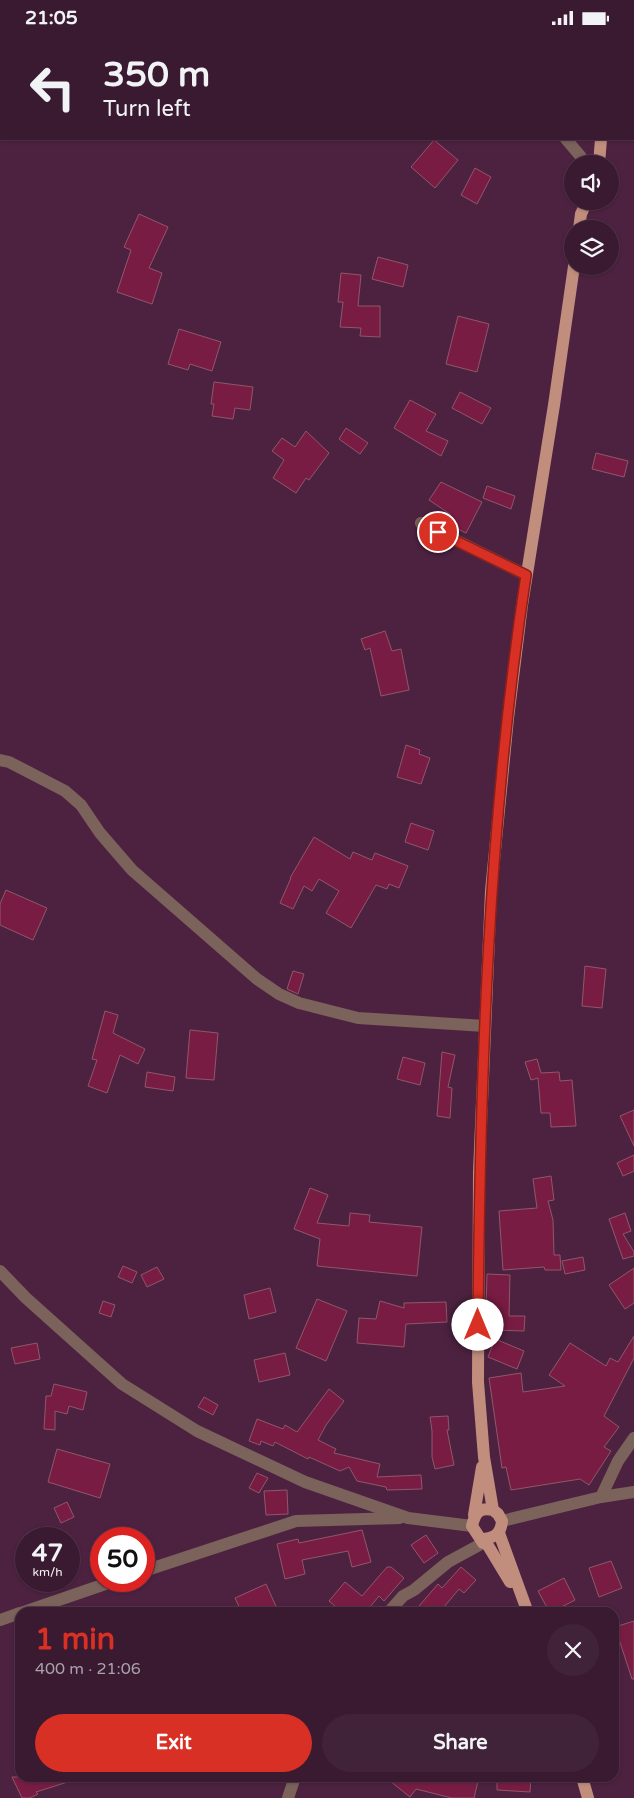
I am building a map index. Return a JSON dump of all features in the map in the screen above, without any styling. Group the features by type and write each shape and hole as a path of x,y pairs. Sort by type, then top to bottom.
{"main road":[{"path":"600,155 601,140"},
{"path":"493,1510 484,1457 478,1382 479,1172 491,891 508,718 526,575 573,275"},
{"path":"484,1457 473,1521 526,1607"},
{"path":"473,1521 479,1511 486,1509 493,1510 498,1514 500,1527 526,1607"},
{"path":"484,1541 492,1538 500,1527"},
{"path":"583,1782 588,1798"}],"street":[{"path":"567,140 579,155"},
{"path":"421,523 526,575"},
{"path":"0,760 9,762 65,791 81,805 100,833 132,870 257,979 279,994 299,1003 358,1018 486,1026"},
{"path":"0,1271 26,1298 122,1383 197,1431 305,1482 408,1518"},
{"path":"601,1497 618,1461 634,1438"},
{"path":"500,1527 601,1497 634,1493"},
{"path":"155,1567 296,1521 408,1518 473,1521"},
{"path":"394,1607 448,1562 484,1541"},
{"path":"38,1607 90,1589"},
{"path":"0,1619 15,1614"},
{"path":"291,1796 293,1782"}],"building":[{"path":"434,140 458,160 435,188 411,167"},
{"path":"475,168 491,177 477,204 461,195"},
{"path":"139,214 168,227 149,268 162,273 152,304 117,292 131,250 124,247"},
{"path":"378,257 408,265 403,287 372,279"},
{"path":"341,273 361,275 358,306 380,306 380,337 360,336 361,328 340,327 343,302 338,302"},
{"path":"458,316 489,324 477,372 446,364"},
{"path":"179,329 221,342 212,371 190,364 188,370 168,364"},
{"path":"214,382 253,387 250,410 235,408 233,419 212,416 214,404 211,404"},
{"path":"460,392 491,408 482,424 452,408"},
{"path":"410,400 436,414 426,431 448,441 441,456 394,428"},
{"path":"346,428 368,443 360,454 339,439"},
{"path":"306,431 329,453 309,480 306,478 296,493 273,478 284,460 272,451 282,438 295,447"},
{"path":"596,453 628,461 624,477 592,469"},
{"path":"441,482 482,502 466,533 445,523 450,514 429,500"},
{"path":"487,486 515,496 511,509 483,498"},
{"path":"385,631 392,651 401,649 409,690 381,696 370,648 365,650 361,639"},
{"path":"406,745 420,750 419,754 430,758 421,784 397,777"},
{"path":"411,823 434,831 428,850 405,842"},
{"path":"314,837 350,859 353,852 372,860 375,853 408,866 399,888 389,884 387,889 376,885 351,928 326,913 339,891 319,879 312,891 304,886 293,909 280,903 290,878"},
{"path":"6,890 47,908 33,940 0,925 0,904"},
{"path":"585,966 606,969 602,1008 582,1006"},
{"path":"293,971 304,974 298,994 287,989"},
{"path":"105,1011 118,1015 113,1033 145,1049 138,1064 120,1055 107,1093 88,1086 97,1060 92,1059"},
{"path":"190,1030 218,1033 214,1080 186,1078"},
{"path":"442,1052 455,1055 448,1087 452,1088 450,1118 437,1116"},
{"path":"403,1057 425,1063 420,1085 397,1079"},
{"path":"537,1059 541,1073 559,1072 560,1081 572,1080 576,1126 551,1127 550,1113 541,1113 538,1078 531,1080 525,1062"},
{"path":"147,1072 175,1077 173,1091 145,1087"},
{"path":"634,1110 634,1146 620,1116"},
{"path":"634,1155 634,1171 623,1176 617,1163"},
{"path":"551,1176 554,1200 548,1201 553,1220 554,1255 560,1255 561,1270 545,1270 544,1267 503,1270 499,1211 537,1208 533,1179"},
{"path":"310,1188 328,1195 317,1223 349,1226 350,1213 370,1215 369,1222 422,1227 417,1276 317,1266 320,1239 294,1229"},
{"path":"625,1213 631,1231 623,1234 634,1252 634,1256 623,1259 609,1219"},
{"path":"583,1257 585,1270 565,1274 562,1261"},
{"path":"123,1266 137,1272 132,1283 118,1277"},
{"path":"157,1267 164,1279 147,1287 141,1275"},
{"path":"634,1268 634,1303 625,1309 609,1285"},
{"path":"487,1274 510,1275 509,1316 525,1316 524,1331 494,1330 495,1312 486,1311"},
{"path":"270,1288 276,1312 249,1319 244,1295"},
{"path":"317,1299 347,1311 326,1361 296,1348"},
{"path":"103,1301 115,1305 111,1317 99,1313"},
{"path":"380,1301 404,1308 404,1303 446,1302 447,1322 406,1324 404,1347 357,1343 359,1318 376,1319"},
{"path":"634,1336 634,1358 604,1416 619,1427 604,1447 611,1451 589,1485 580,1479 511,1490 506,1467 502,1468 489,1378 521,1373 523,1392 565,1386 549,1375 570,1343 606,1366 610,1358 618,1362"},
{"path":"495,1339 524,1351 517,1369 488,1357"},
{"path":"37,1343 40,1359 15,1364 11,1348"},
{"path":"285,1353 290,1375 259,1382 254,1360"},
{"path":"54,1384 87,1392 83,1410 69,1406 67,1414 55,1411 55,1430 44,1429 46,1396 51,1396"},
{"path":"329,1389 344,1401 326,1425 318,1440 336,1449 334,1453 380,1464 377,1477 421,1475 422,1489 387,1490 386,1487 357,1481 349,1467 340,1471 309,1457 308,1459 275,1442 273,1446 261,1441 260,1445 249,1441 257,1419 283,1429 285,1425 297,1432"},
{"path":"204,1397 218,1405 213,1415 198,1407"},
{"path":"448,1416 449,1430 447,1430 454,1465 435,1469 432,1457 430,1417"},
{"path":"57,1449 110,1464 100,1498 48,1482"},
{"path":"257,1473 268,1478 259,1493 249,1488"},
{"path":"287,1490 288,1514 266,1515 264,1491"},
{"path":"67,1502 74,1517 61,1523 54,1508"},
{"path":"362,1530 371,1562 352,1567 348,1551 302,1560 305,1574 285,1579 277,1544 298,1539 299,1543"},
{"path":"426,1535 438,1553 424,1563 411,1545"},
{"path":"611,1561 622,1588 599,1597 589,1568"},
{"path":"387,1567 391,1567 404,1578 384,1601 379,1596 370,1607 336,1607 329,1601 345,1582 362,1596"},
{"path":"461,1567 476,1580 464,1593 459,1589 444,1607 418,1607 438,1584 442,1588"},
{"path":"564,1578 575,1600 562,1607 547,1607 538,1591"},
{"path":"266,1584 276,1607 239,1607 235,1598"},
{"path":"634,1621 634,1679 632,1679 619,1639 619,1626"},
{"path":"12,1777 15,1777 15,1782 68,1782 36,1792 38,1794 30,1798 22,1798"},
{"path":"391,1782 478,1782 474,1798 452,1798 416,1789 410,1797"},
{"path":"497,1782 531,1782 530,1792 497,1790"}],"route":[{"path":"438,532 526,575 508,718 491,891 479,1172 478,1325"}]}
